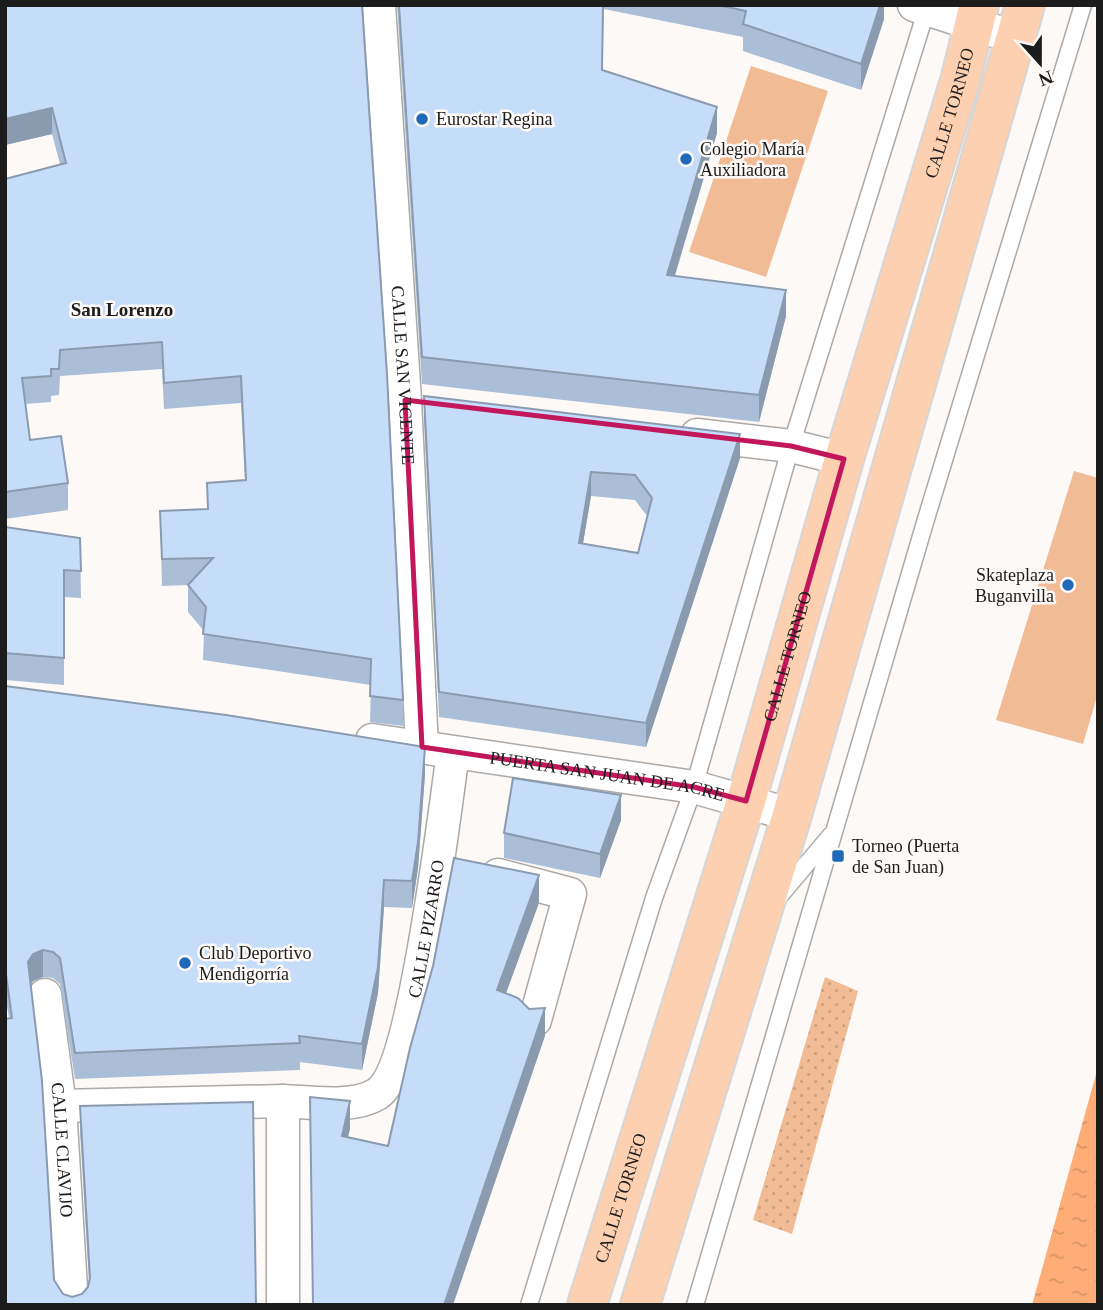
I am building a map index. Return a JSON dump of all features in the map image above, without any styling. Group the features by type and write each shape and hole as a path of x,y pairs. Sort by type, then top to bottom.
{"main road":[{"name":"CALLE TORNEO","path":"587,1305 746,801 844,459 956,94 976,15"},
{"path":"640,1305 792,815 1021,21"}],"street":[{"name":"CALLE SAN VICENTE","path":"379,5 418,402 438,750"},
{"path":"923,7 1021,21"},
{"path":"674,432 791,446 844,459"},
{"name":"PUERTA SAN JUAN DE ACRE","path":"344,737 694,787 792,815"},
{"name":"CALLE PIZARRO","path":"283,1101 361,1101 377,1094 394,1075 426,940 439,864 438,750"},
{"path":"439,864 532,882 570,894 535,1020"},
{"name":"CALLE CLAVIJO","path":"45,995 60,1106 72,1305"},
{"path":"60,1106 283,1101 283,1305"}],"lane":[{"path":"695,1305 1083,5"},
{"path":"529,1305 654,898 694,787 791,446 923,7"},
{"path":"759,922 835,830"}],"highlighted area":[{"path":"405,400 791,446 844,459 746,801 694,787 422,747"}],"shaded area":[{"path":"751,66 828,91 766,277 689,252"},
{"name":"Skateplaza Buganvilla","path":"1074,471 1098,478 1098,693 1083,744 996,720"},
{"path":"825,977 858,991 792,1234 753,1220"}],"water":[{"path":"1098,1067 1098,1305 1032,1305"}],"building":[{"path":"5,5 362,5 387,374 403,700 370,696 371,659 203,634 206,607 188,585 213,558 162,559 160,511 208,509 207,483 246,480 241,376 164,383 162,342 60,350 59,369 51,369 51,376 22,378 30,440 61,436 68,483 5,492 5,179 66,163 52,108 5,119"},
{"path":"399,5 603,5 602,70 717,107 667,275 786,290 759,395 422,357"},
{"path":"718,5 880,5 861,64 743,24 746,11"},
{"path":"424,396 740,434 646,723 439,692","holes":["591,472 635,475 652,498 638,553 579,543"]},
{"path":"5,527 80,538 81,571 64,570 64,658 5,653"},
{"path":"5,686 226,715 425,747 418,842 412,881 384,880 378,967 362,1044 299,1036 300,1043 75,1053 60,958 53,952 43,950 33,954 28,962 42,1081 54,1280 63,1294 72,1297 82,1294 88,1287 90,1278 80,1106 253,1102 256,1305 5,1305 5,1019 12,1018 5,967"},
{"path":"513,778 621,795 600,854 504,833"},
{"path":"454,858 539,875 497,990 518,998 529,1009 545,1008 444,1305 313,1305 310,1097 350,1101 342,1136 388,1146 410,1048 433,966"}],"place":[{"name":"Eurostar Regina","path":"422,119"},
{"name":"Colegio María Auxiliadora","path":"686,159"},
{"name":"Skateplaza Buganvilla","path":"1068,585"},
{"name":"Torneo (Puerta de San Juan)","path":"838,856"},
{"name":"Club Deportivo Mendigorría","path":"185,963"}],"district":[{"name":"San Lorenzo","path":"122,309"}]}
